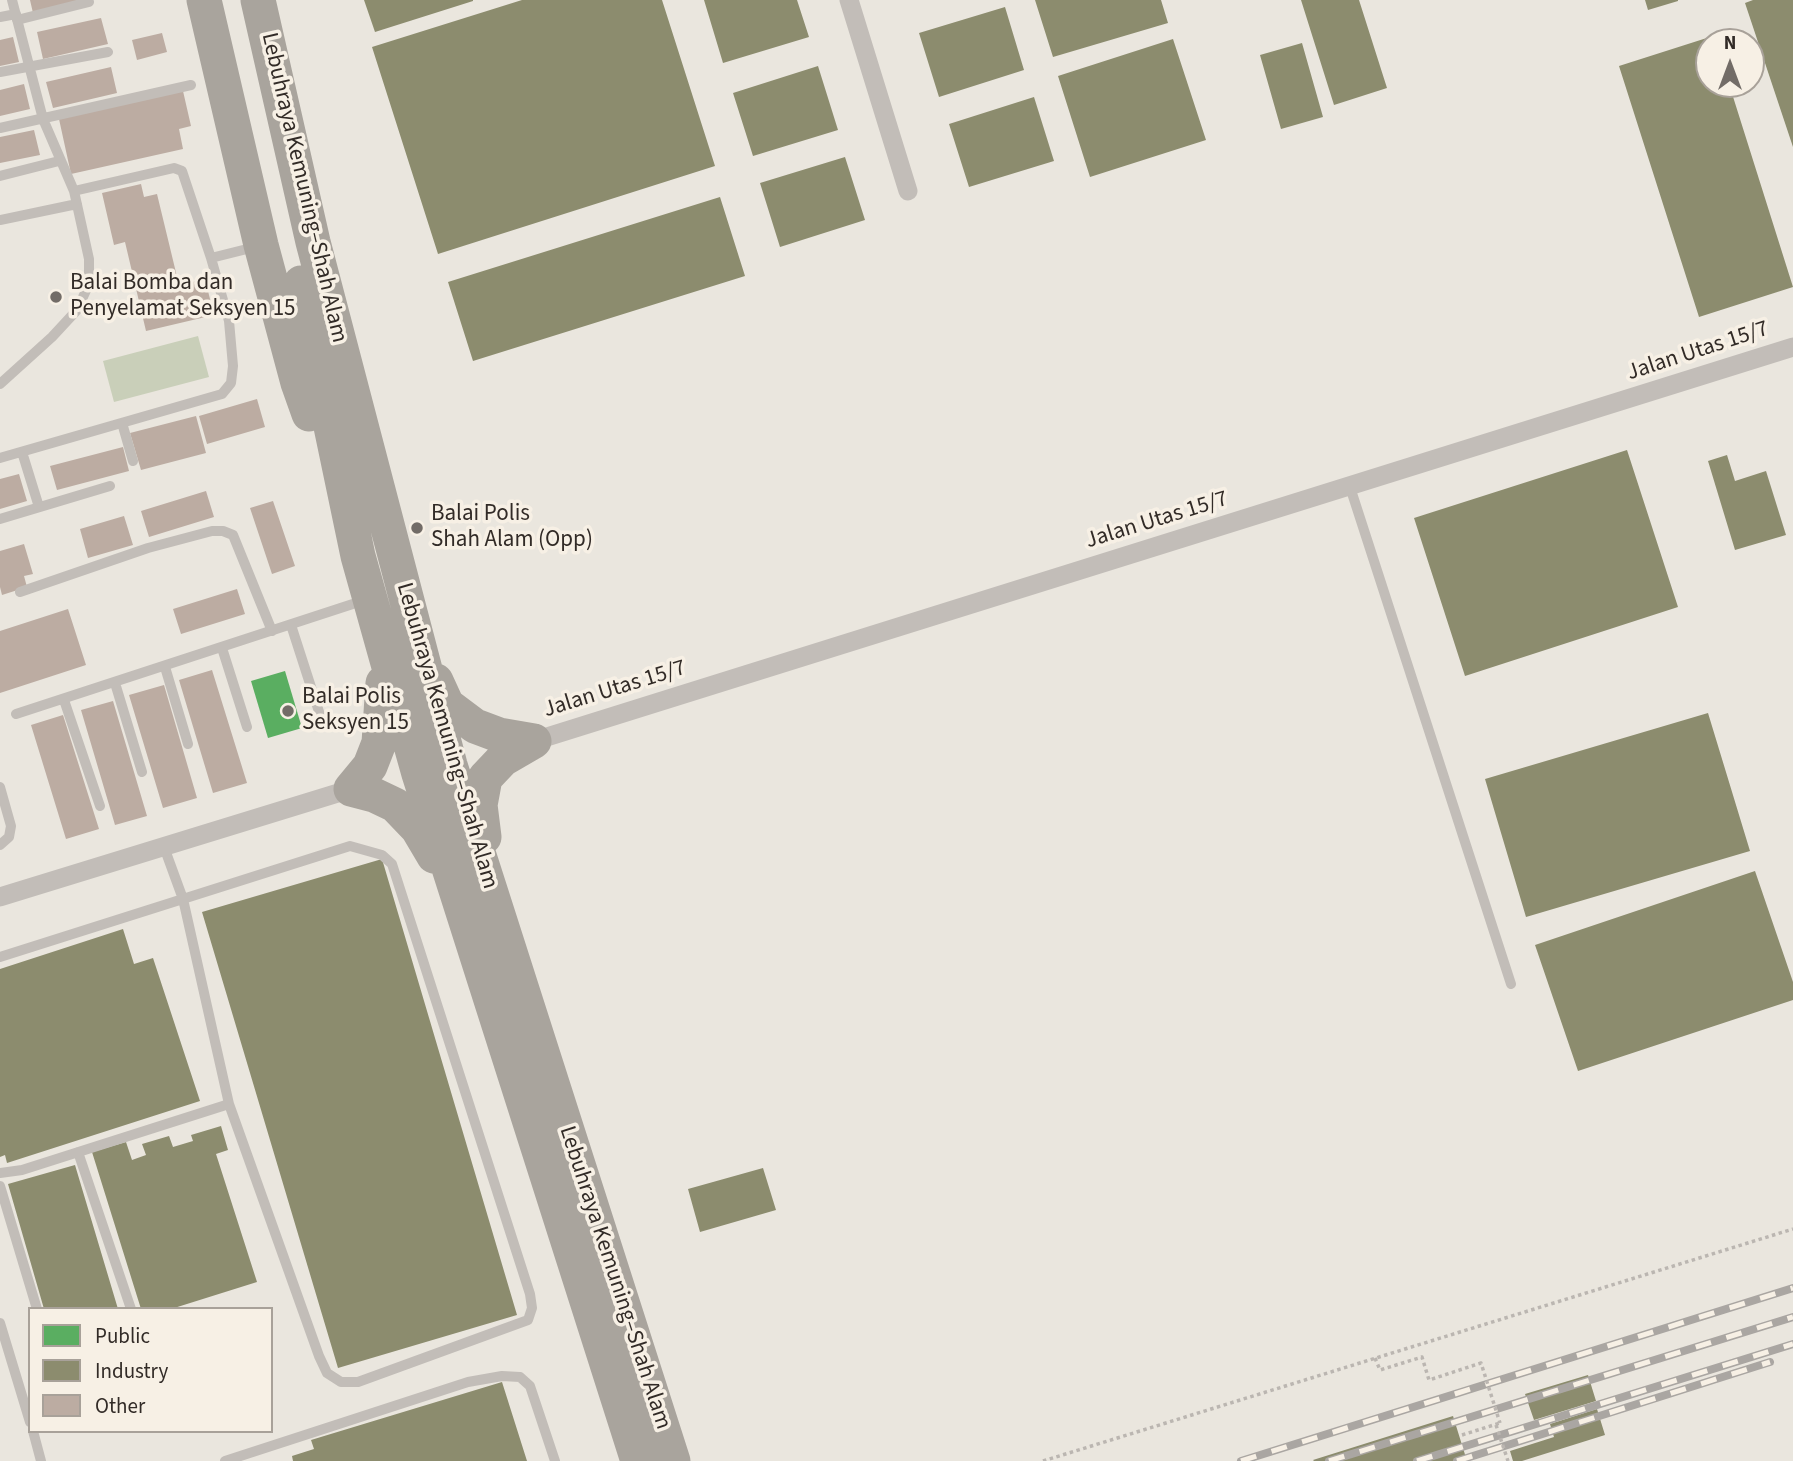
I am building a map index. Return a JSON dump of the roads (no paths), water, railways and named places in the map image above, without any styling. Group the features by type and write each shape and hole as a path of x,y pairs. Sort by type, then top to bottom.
{"highway":[{"path":"204,0 289,245"},
{"name":"Lebuhraya Kemuning–Shah Alam","path":"237,0 289,245 389,529 450,765 474,896 638,1461"},
{"name":"Lebuhraya Kemuning–Shah Alam","path":"258,0 289,245 298,383 358,556 419,774 474,896 673,1461"},
{"path":"280,0 358,337 389,529"},
{"path":"382,643 383,701 379,743 370,766 351,789 374,795 395,805 474,896"},
{"path":"422,651 447,705 475,726 499,735 534,741"},
{"path":"474,896 480,805 485,778 503,759 534,741"}],"street":[{"path":"849,0 908,191"},
{"name":"Jalan Utas 15/7","path":"534,741 1793,347"},
{"path":"0,897 351,789"}],"lane":[{"path":"0,384 61,328 77,310 89,285 89,259 74,191 43,119 12,0"},
{"path":"0,17 17,17 89,2"},
{"path":"0,72 108,52"},
{"path":"0,128 191,85"},
{"path":"0,176 59,160"},
{"path":"0,458 222,394 231,383 233,366 229,321 182,171 178,169 74,191"},
{"path":"0,220 77,204"},
{"path":"211,258 289,245"},
{"path":"122,423 133,461"},
{"path":"22,452 39,507"},
{"path":"0,519 110,486"},
{"path":"1350,487 1511,985"},
{"path":"20,592 148,548 212,531 223,531 233,536 272,631"},
{"path":"16,714 370,599"},
{"path":"291,625 322,721"},
{"path":"222,648 247,727"},
{"path":"165,667 188,744"},
{"path":"115,683 142,772"},
{"path":"64,700 100,806"},
{"path":"0,787 11,826 9,837 0,845"},
{"path":"0,957 183,900 350,846 382,855 392,864 530,1294 532,1308 528,1320 358,1382 341,1382 327,1373 229,1104 183,900 164,847"},
{"path":"0,1172 22,1170 229,1104"},
{"path":"78,1152 130,1307"},
{"path":"0,1186 36,1307"},
{"path":"0,1323 28,1415"},
{"path":"225,1461 485,1377 502,1376 520,1377 530,1386 555,1461"},
{"path":"34,1433 41,1461"}],"railway":[{"path":"1241,1461 1793,1288"},
{"path":"1329,1461 1793,1317"},
{"path":"1417,1461 1793,1344"},
{"path":"1457,1461 1770,1362"}],"place":[{"name":"Balai Bomba dan Penyelamat Seksyen 15","path":"56,297"},
{"name":"Balai Polis Shah Alam (Opp)","path":"417,528"},
{"name":"Balai Polis Seksyen 15","path":"288,711"}]}
